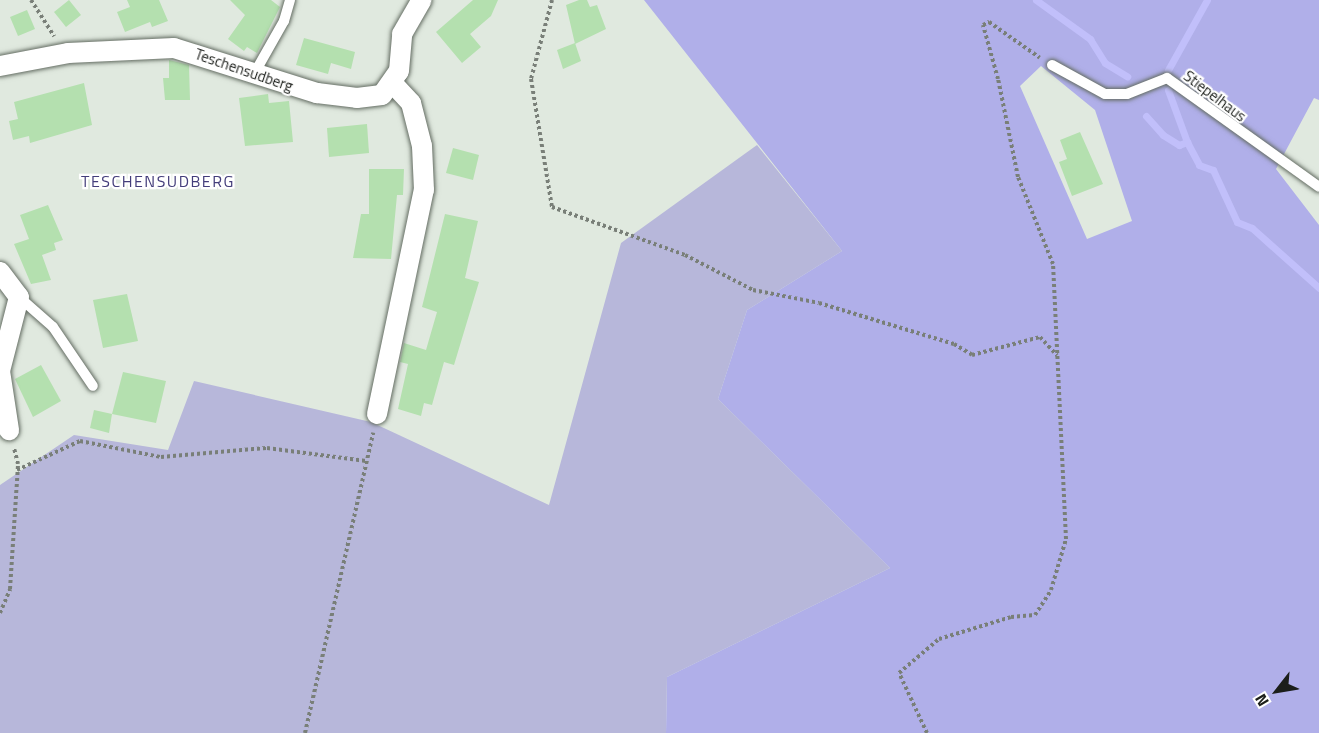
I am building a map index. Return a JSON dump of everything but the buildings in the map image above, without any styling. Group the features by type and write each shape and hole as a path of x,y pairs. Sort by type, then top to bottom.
{"street":[{"path":"377,414 424,190 422,146 411,103 393,84 399,71 402,34 422,0"},
{"name":"Teschensudberg","path":"0,66 68,53 174,48 317,93 357,98 382,95 393,84"},
{"path":"0,273 19,297 0,371 9,430"}],"lane":[{"path":"254,74 284,21 290,0"},
{"name":"Stiepelhaus","path":"1052,65 1105,94 1127,94 1167,78 1319,187"},
{"path":"19,297 53,327 93,386"}],"path":[{"path":"31,0 68,53"},
{"path":"552,0 537,68 531,79 552,207 685,255 753,290 819,303 954,344 972,355 1040,337 1057,355"},
{"path":"927,733 922,728 899,673 939,639 1011,617 1035,615 1052,590 1066,539 1053,264 1018,177 983,26 989,22 1052,65"},
{"path":"305,733 377,414"},
{"path":"0,614 10,589 17,470 9,430"},
{"path":"17,470 80,441 161,457 267,448 366,461"}],"shaded area":[{"path":"644,0 1319,0 1319,100 1314,98 1276,169 1319,225 1319,733 666,733 667,677 890,568 718,399 747,310 842,251","holes":["1041,66 1095,110 1132,221 1087,239 1020,86"]},
{"path":"757,145 842,251 747,310 718,399 890,568 667,677 666,733 0,733 0,485 74,435 168,450 194,381 371,422 549,505 621,243"}],"waterway":[{"path":"1036,0 1090,39 1105,63 1127,76"},
{"path":"1168,70 1207,0"},
{"path":"1168,90 1187,142"},
{"path":"1146,116 1163,135 1179,145 1187,142 1199,165 1213,170 1237,222 1252,228 1319,288"}],"district":[{"name":"TESCHENSUDBERG","path":"158,181"}]}
